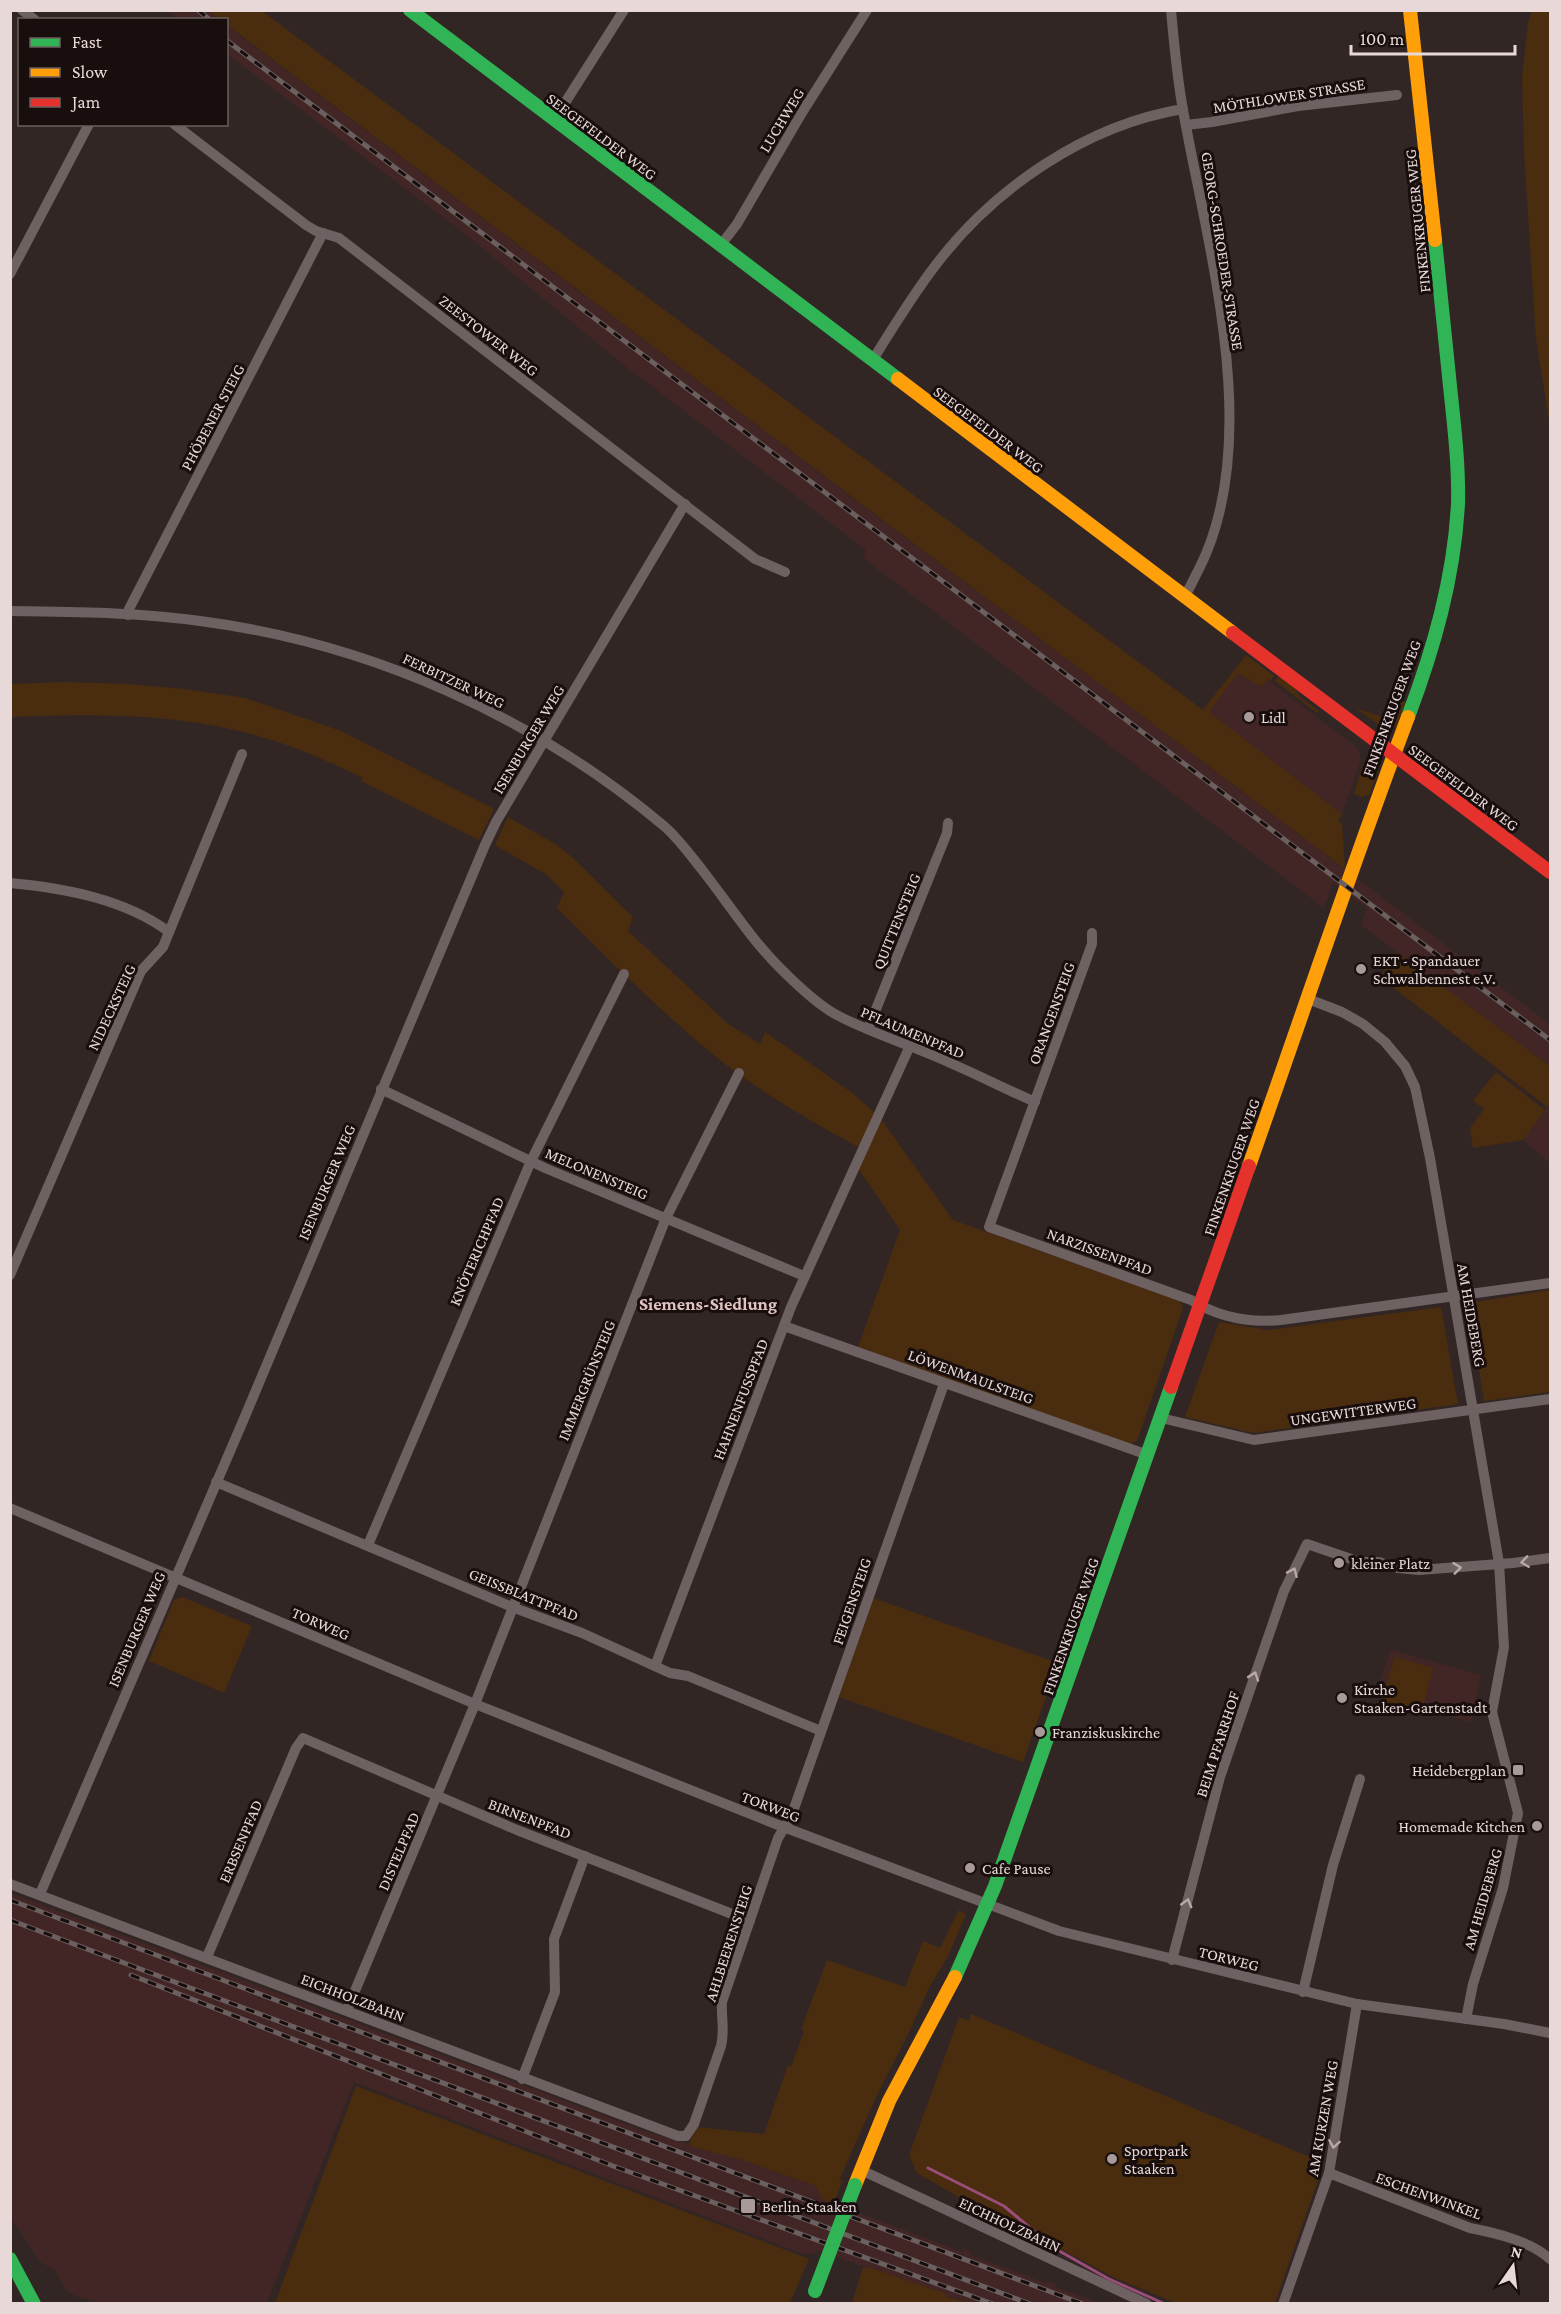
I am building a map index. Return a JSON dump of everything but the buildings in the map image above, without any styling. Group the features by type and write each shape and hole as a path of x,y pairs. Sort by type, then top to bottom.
{"street":[{"name":"SEEGEFELDER WEG","path":"410,10 1184,597 1551,872"},
{"path":"554,120 624,10"},
{"name":"LUCHWEG","path":"720,246 737,224 803,111 867,10"},
{"name":"GEORG-SCHROEDER-STRASSE","path":"1171,10 1183,109 1203,204 1220,309 1225,352 1229,440 1226,477 1216,530 1209,549 1184,597"},
{"name":"FINKENKRUGER WEG","path":"813,2297 889,2101 951,1986 987,1906 1358,858 1381,783 1424,672 1443,609 1454,555 1459,493 1451,389 1410,10"},
{"name":"MÖTHLOWER STRASSE","path":"1186,125 1298,106 1397,95"},
{"path":"872,361 936,264 969,226 1013,188 1046,164 1087,140 1134,121 1183,109"},
{"path":"10,274 88,126"},
{"name":"ZEESTOWER WEG","path":"177,126 306,225 339,238 755,558 785,572"},
{"name":"PHÖBENER STEIG","path":"128,615 129,609 323,233"},
{"name":"ISENBURGER WEG","path":"40,1894 485,845 496,822 685,504"},
{"name":"FERBITZER WEG","path":"10,611 179,618 255,630 346,652 427,681 502,718 544,742 616,789 668,829 762,948 788,975"},
{"name":"NIDECKSTEIG","path":"10,1275 141,971 158,955 169,932 242,754"},
{"name":"QUITTENSTEIG","path":"868,1029 947,833 948,823"},
{"path":"10,882 45,887 107,901 148,917 169,932"},
{"name":"ORANGENSTEIG","path":"1035,1102 1092,944 1092,933"},
{"name":"KNÖTERICHPFAD","path":"368,1545 531,1161 624,974"},
{"name":"PFLAUMENPFAD","path":"788,975 832,1012 1035,1102"},
{"name":"AM HEIDEBERG","path":"1308,999 1342,1012 1363,1024 1385,1042 1405,1066 1415,1087 1454,1296 1499,1563 1504,1636 1492,1712 1518,1813 1500,1898 1473,1984 1466,2019"},
{"name":"HAHNENFUSSPFAD","path":"655,1666 804,1276 909,1048"},
{"name":"IMMERGRÜNSTEIG","path":"475,1704 666,1218 739,1073"},
{"name":"MELONENSTEIG","path":"381,1089 531,1161 804,1276"},
{"name":"NARZISSENPFAD","path":"1035,1102 990,1227 1191,1300 1200,1306"},
{"path":"1200,1306 1242,1320 1266,1322 1551,1283"},
{"name":"LÖWENMAULSTEIG","path":"784,1326 1148,1455"},
{"name":"FEIGENSTEIG","path":"785,1827 791,1817 944,1383"},
{"name":"UNGEWITTERWEG","path":"1161,1418 1254,1440 1551,1399"},
{"name":"GEISSBLATTPFAD","path":"216,1482 512,1607 582,1633 670,1673 688,1676 821,1731"},
{"name":"TORWEG","path":"10,1508 475,1704 987,1906 1059,1931 1357,2004 1504,2024 1551,2033"},
{"name":"BEIM PFARRHOF","path":"1172,1960 1220,1777 1284,1591 1307,1544 1360,1562 1379,1562 1398,1568 1419,1570 1499,1563"},
{"path":"1499,1563 1551,1558"},
{"name":"DISTELPFAD","path":"347,2010 475,1704"},
{"name":"BIRNENPFAD","path":"303,1738 437,1797 750,1921"},
{"name":"ERBSENPFAD","path":"207,1957 296,1748 303,1738"},
{"path":"1303,1992 1332,1865 1360,1779"},
{"name":"AHLBEERENSTEIG","path":"686,2136 694,2124 721,2046 724,2034 722,2002 778,1838 785,1827"},
{"path":"522,2079 555,1992 554,1939 585,1856"},
{"name":"EICHHOLZBAHN","path":"10,1884 347,2010 522,2079 678,2136 686,2136"},
{"name":"AM KURZEN WEG","path":"1283,2304 1329,2173 1357,2004"},
{"name":"EICHHOLZBAHN","path":"861,2170 1147,2304"},
{"name":"ESCHENWINKEL","path":"1329,2173 1470,2228 1490,2232 1542,2251 1551,2259"},
{"path":"10,2259 34,2304"}],"shaded area":[{"path":"168,11 208,11 218,18 179,18"},
{"path":"208,11 262,11 1203,710 1246,655 1274,676 1271,680 1268,678 1262,687 1238,673 1209,712 1342,814 1338,821 1342,824 1345,869 228,26 228,18 218,18"},
{"path":"1532,11 1550,11 1550,427 1536,338 1524,153 1522,78 1528,22"},
{"path":"228,27 1550,1024 1550,1066 1361,925 1367,908 1333,882 1324,908 863,558 866,550 619,361 459,229 228,55"},
{"path":"1246,655 1274,676 1270,682 1358,748 1361,760 1342,814 1203,710"},
{"path":"1280,675 1293,685 1300,697 1319,711 1317,713 1275,681"},
{"path":"64,682 185,689 245,698 341,731 494,809 479,840 361,781 363,778 304,752 259,736 215,726 157,718 98,715 11,717 11,684"},
{"path":"1388,702 1407,702 1398,727 1381,726 1355,708 1383,717"},
{"path":"1369,763 1378,770 1370,794 1363,797 1354,794 1363,764"},
{"path":"508,817 557,845 572,857 633,917 628,931 727,1023 760,1044 765,1032 854,1094 876,1114 860,1148 764,1092 710,1052 651,1000 557,908 564,892 547,875 495,845"},
{"path":"1397,952 1550,1066 1550,1103 1547,1107 1380,977"},
{"path":"1496,1072 1545,1110 1523,1140 1473,1148 1470,1128 1484,1109 1473,1101"},
{"path":"1550,1103 1550,1163 1523,1140"},
{"path":"881,1119 953,1220 1180,1301 1183,1308 1137,1441 1130,1444 858,1347 900,1230 858,1168"},
{"path":"1550,1290 1550,1392 1484,1401 1468,1303"},
{"path":"1441,1307 1458,1404 1253,1433 1185,1417 1219,1322 1268,1330"},
{"path":"182,1597 252,1626 224,1693 149,1661 174,1600"},
{"path":"873,1598 1058,1663 1023,1762 839,1697"},
{"path":"1391,1650 1481,1675 1471,1722 1375,1696"},
{"path":"1395,1657 1433,1668 1421,1713 1381,1703"},
{"path":"10,1893 642,2130 742,2160 817,2186 823,2199 962,2252 963,2249 971,2252 970,2255 1046,2283 1048,2281 1055,2284 1055,2287 1099,2303 973,2304 955,2297 954,2299 820,2251 806,2255 354,2082 267,2303 106,2304 79,2297 67,2292 55,2270 40,2262 11,2218"},
{"path":"959,1910 966,1914 948,1956 929,1988 876,2097 839,2181 843,2180 834,2203 822,2199 816,2186 742,2160 689,2146 696,2127 764,2134 788,2065 791,2067 804,2031 801,2029 827,1960 905,1987 923,1941 940,1948"},
{"name":"Sportpark Staaken","path":"971,2014 1324,2163 1275,2303 1176,2303 1115,2278 1057,2247 1039,2243 917,2173 909,2155 959,2017 969,2021"},
{"path":"356,2086 809,2259 790,2303 275,2303"},
{"path":"863,2267 947,2294 946,2297 973,2303 852,2303"}],"waterway":[{"path":"928,2168 1004,2206 1054,2248 1109,2279 1165,2304"}],"railway":[{"path":"198,10 208,18"},
{"path":"228,42 1550,1040"},
{"path":"10,1900 1083,2304"},
{"path":"10,1920 1030,2304"},
{"path":"131,1975 613,2166 993,2304"}],"traffic: fast":[{"path":"410,10 898,379"},
{"path":"1408,717 1441,612 1452,559 1458,504 1456,445 1435,240"},
{"path":"955,1977 995,1886 1171,1387"},
{"path":"815,2291 855,2185"},
{"path":"10,2259 34,2304"}],"traffic: slow":[{"path":"1410,10 1435,240"},
{"path":"898,379 1233,633"},
{"path":"1249,1166 1408,717"},
{"path":"855,2185 889,2101 955,1977"}],"traffic: jam":[{"path":"1233,633 1550,872"},
{"path":"1171,1387 1249,1166"}],"place":[{"name":"Lidl","path":"1249,717"},
{"name":"EKT - Spandauer Schwalbennest e.V.","path":"1361,969"},
{"name":"kleiner Platz","path":"1339,1563"},
{"name":"Kirche Staaken-Gartenstadt","path":"1342,1698"},
{"name":"Franziskuskirche","path":"1040,1732"},
{"name":"Heidebergplan","path":"1518,1770"},
{"name":"Homemade Kitchen","path":"1537,1826"},
{"name":"Cafe Pause","path":"970,1868"},
{"name":"Sportpark Staaken","path":"1112,2159"},
{"name":"Berlin-Staaken","path":"748,2206"}],"district":[{"name":"Siemens-Siedlung","path":"708,1304"}]}
